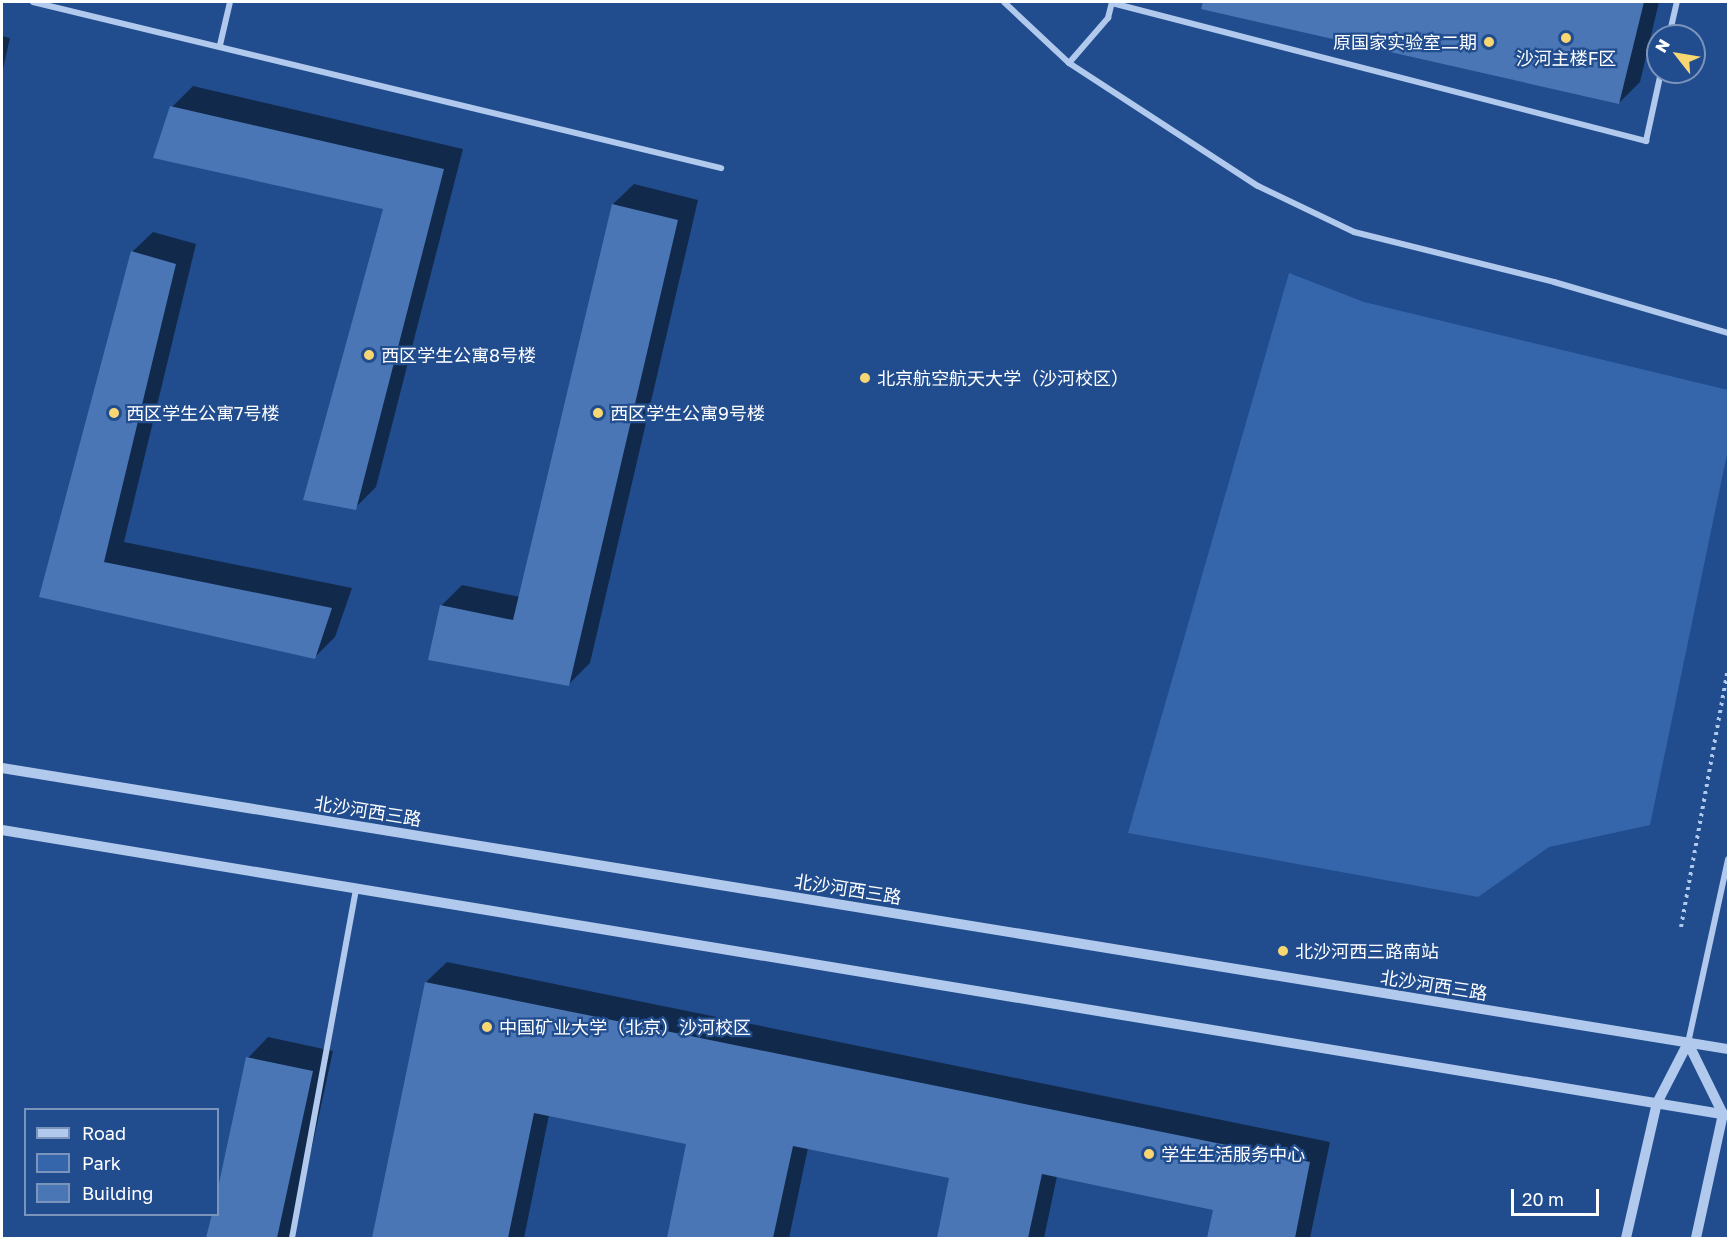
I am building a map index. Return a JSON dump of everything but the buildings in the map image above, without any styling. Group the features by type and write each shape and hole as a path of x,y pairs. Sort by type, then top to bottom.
{"street":[{"path":"33,2 220,45 721,168"},
{"path":"220,45 230,2"},
{"path":"1005,2 1069,63 1258,186 1354,232 1554,282 1728,333"},
{"path":"1069,63 1108,18 1112,2 1646,141 1658,84"},
{"path":"1672,24 1677,2"},
{"name":"北沙河西三路","path":"2,768 1728,1049"},
{"path":"2,830 1726,1115"},
{"path":"1626,1239 1657,1103 1688,1043 1728,859"},
{"path":"292,1239 356,888"},
{"path":"1688,1043 1726,1115 1696,1239"}],"path":[{"path":"1681,927 1728,668"}],"green space":[{"path":"1289,273 1364,302 1728,390 1728,449 1650,825 1549,847 1478,897 1128,833"}],"place":[{"name":"沙河主楼F区","path":"1566,38"},
{"name":"原国家实验室二期","path":"1489,42"},
{"name":"西区学生公寓8号楼","path":"369,355"},
{"name":"北京航空航天大学（沙河校区）","path":"865,378"},
{"name":"西区学生公寓7号楼","path":"114,413"},
{"name":"西区学生公寓9号楼","path":"598,413"},
{"name":"北沙河西三路南站","path":"1283,951"},
{"name":"中国矿业大学（北京）沙河校区","path":"487,1027"},
{"name":"学生生活服务中心","path":"1149,1154"}]}
